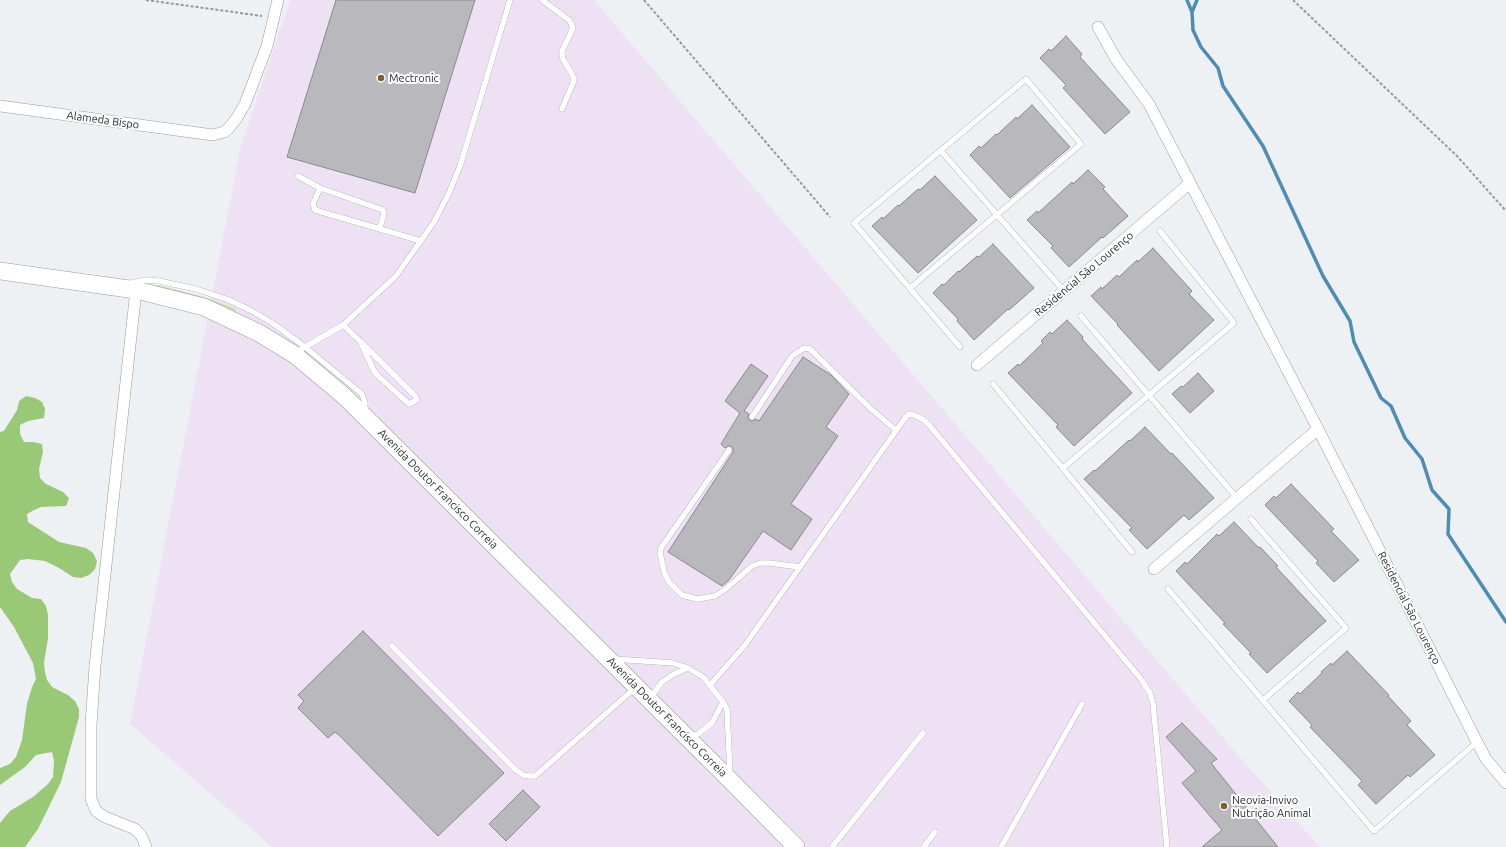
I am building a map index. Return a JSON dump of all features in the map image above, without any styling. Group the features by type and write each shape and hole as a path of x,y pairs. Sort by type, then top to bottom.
{"main road":[{"name":"Avenida Doutor Francisco Correia","path":"0,271 136,290 204,307 259,333 300,350 328,382 609,659 796,847"}],"street":[{"name":"Alameda Bispo","path":"0,106 213,135 224,132 228,129 245,104 268,46 278,0"},
{"name":"Residencial São Lourenço","path":"1098,26 1116,59 1149,104 1318,429 1477,742 1486,759 1506,783"},
{"name":"Residencial São Lourenço","path":"977,365 1190,183"},
{"path":"136,290 95,666 91,725 91,798 96,811 105,817 135,829 141,835 146,847"},
{"path":"1154,569 1318,429"}],"lane":[{"path":"112,287 146,280 159,281 196,289 229,300 274,324 300,350 343,325 396,276 421,241 449,194 460,166 510,0"},
{"path":"542,0 569,20 572,23 573,28 562,50 562,55 574,79 562,109"},
{"path":"910,288 1081,144 1026,79 854,223 960,347"},
{"path":"941,151 1064,291"},
{"path":"298,176 320,188 383,210 384,213 380,228"},
{"path":"320,188 313,204 315,210 421,241"},
{"path":"1063,468 1234,323 1160,231"},
{"path":"1081,316 1237,498"},
{"path":"343,325 360,341 416,397 417,400 412,404 407,402 377,375 360,341"},
{"path":"752,417 792,356 804,348 810,349 871,409 896,430"},
{"path":"993,384 1132,552"},
{"path":"710,685 745,645 905,418 909,414 914,415 924,420 1141,679 1150,693 1153,704 1167,847"},
{"path":"729,450 661,548 660,552 664,572 669,582 682,595 697,599 715,596 727,588 752,566 761,563 800,567"},
{"path":"1251,519 1346,628 1263,700"},
{"path":"1168,589 1374,831 1477,742"},
{"path":"392,646 516,770 529,776 535,776 637,687"},
{"path":"609,659 673,663 688,668 703,677 727,709 731,781"},
{"path":"650,701 652,694 662,682 674,674 688,668"},
{"path":"688,738 698,734 712,723 723,702"},
{"path":"1001,847 1082,704"},
{"path":"832,847 923,733"},
{"path":"924,847 935,832"}],"path":[{"path":"146,0 274,18"},
{"path":"644,0 830,217"},
{"path":"1293,0 1458,156 1506,212"}],"shaded area":[{"path":"290,0 594,0 1236,753 1320,847 272,847 130,724 240,149"}],"green space":[{"path":"157,285 204,297 236,309 235,311 205,300 155,286"},
{"path":"26,396 35,398 42,402 45,409 44,418 28,421 20,425 20,434 24,442 42,444 43,452 39,469 40,478 46,484 63,492 69,498 66,506 41,507 27,514 28,522 59,542 86,548 93,553 97,561 95,569 89,575 81,578 73,577 45,561 28,559 20,560 10,574 12,582 17,589 32,598 41,599 46,606 48,615 48,638 44,663 47,680 52,687 68,695 75,701 79,709 79,717 61,782 38,829 25,847 0,847 0,823 10,811 33,797 48,784 53,777 54,761 52,752 36,755 25,767 0,785 0,768 10,764 16,757 22,740 27,704 36,679 33,663 14,627 0,607 0,432 4,431 17,410 19,401"}],"building":[{"name":"Mectronic","path":"336,0 475,0 415,193 287,157"},
{"path":"1066,36 1082,54 1080,57 1130,112 1105,134 1063,88 1066,85 1040,58 1049,49 1051,51"},
{"path":"1032,105 1070,147 1010,198 970,155 979,146 981,148 996,134 997,135 1016,117 1017,119"},
{"path":"1088,170 1105,187 1103,189 1128,216 1069,267 1051,248 1053,246 1027,220 1037,211 1038,213 1072,182 1073,184"},
{"path":"935,176 977,220 918,273 872,226 882,217 883,219 918,189 920,190"},
{"path":"993,244 1034,288 974,340 957,321 958,319 933,293 942,284 944,285 958,271 959,272 977,256 979,257"},
{"path":"1153,248 1192,291 1189,294 1214,320 1159,371 1091,296 1101,287 1102,289 1117,275 1119,277 1137,260 1138,262"},
{"path":"1067,320 1083,337 1082,339 1132,393 1074,446 1056,427 1058,425 1008,373 1018,364 1019,366 1043,343 1041,341 1050,332 1052,334"},
{"path":"803,357 831,375 849,394 826,427 838,436 791,504 812,519 791,550 763,531 729,580 722,586 668,552 733,452 731,446 725,448 721,444 740,413 725,401 751,364 768,376 744,411 749,414 749,420 752,421 756,419 759,421"},
{"path":"1198,373 1214,391 1190,413 1172,394 1181,386 1183,387"},
{"path":"1145,427 1171,454 1172,453 1214,498 1189,520 1184,515 1147,549 1129,530 1132,528 1084,479"},
{"path":"1291,484 1334,529 1331,531 1359,560 1334,582 1316,563 1318,561 1265,505 1274,496 1276,498"},
{"path":"1234,522 1278,566 1276,567 1326,621 1267,673 1249,654 1251,653 1223,624 1225,623 1176,571 1185,562 1187,564 1217,534 1219,536"},
{"path":"363,631 504,773 438,836 340,736 335,732 328,738 298,708 304,701 298,695"},
{"path":"1347,651 1389,695 1388,696 1411,721 1407,725 1435,755 1410,777 1408,775 1376,804 1358,785 1362,781 1310,727 1312,725 1289,701 1298,692 1300,694 1322,673 1321,672 1331,663 1332,665"},
{"name":"Neovia-Invivo Nutrição Animal","path":"1182,723 1217,759 1211,763 1278,847 1202,847 1222,830 1182,783 1196,771 1166,737"},
{"path":"523,790 540,807 506,841 489,824"}],"waterway":[{"path":"1187,0 1192,12 1193,30 1201,47 1218,68 1223,86 1263,146 1323,276 1350,321 1354,342 1381,398 1391,406 1405,438 1422,459 1432,490 1449,509 1448,534 1506,622"},
{"path":"1192,12 1197,0"}],"place":[{"name":"Mectronic","path":"381,78"},
{"name":"Neovia-Invivo Nutrição Animal","path":"1224,806"}]}
